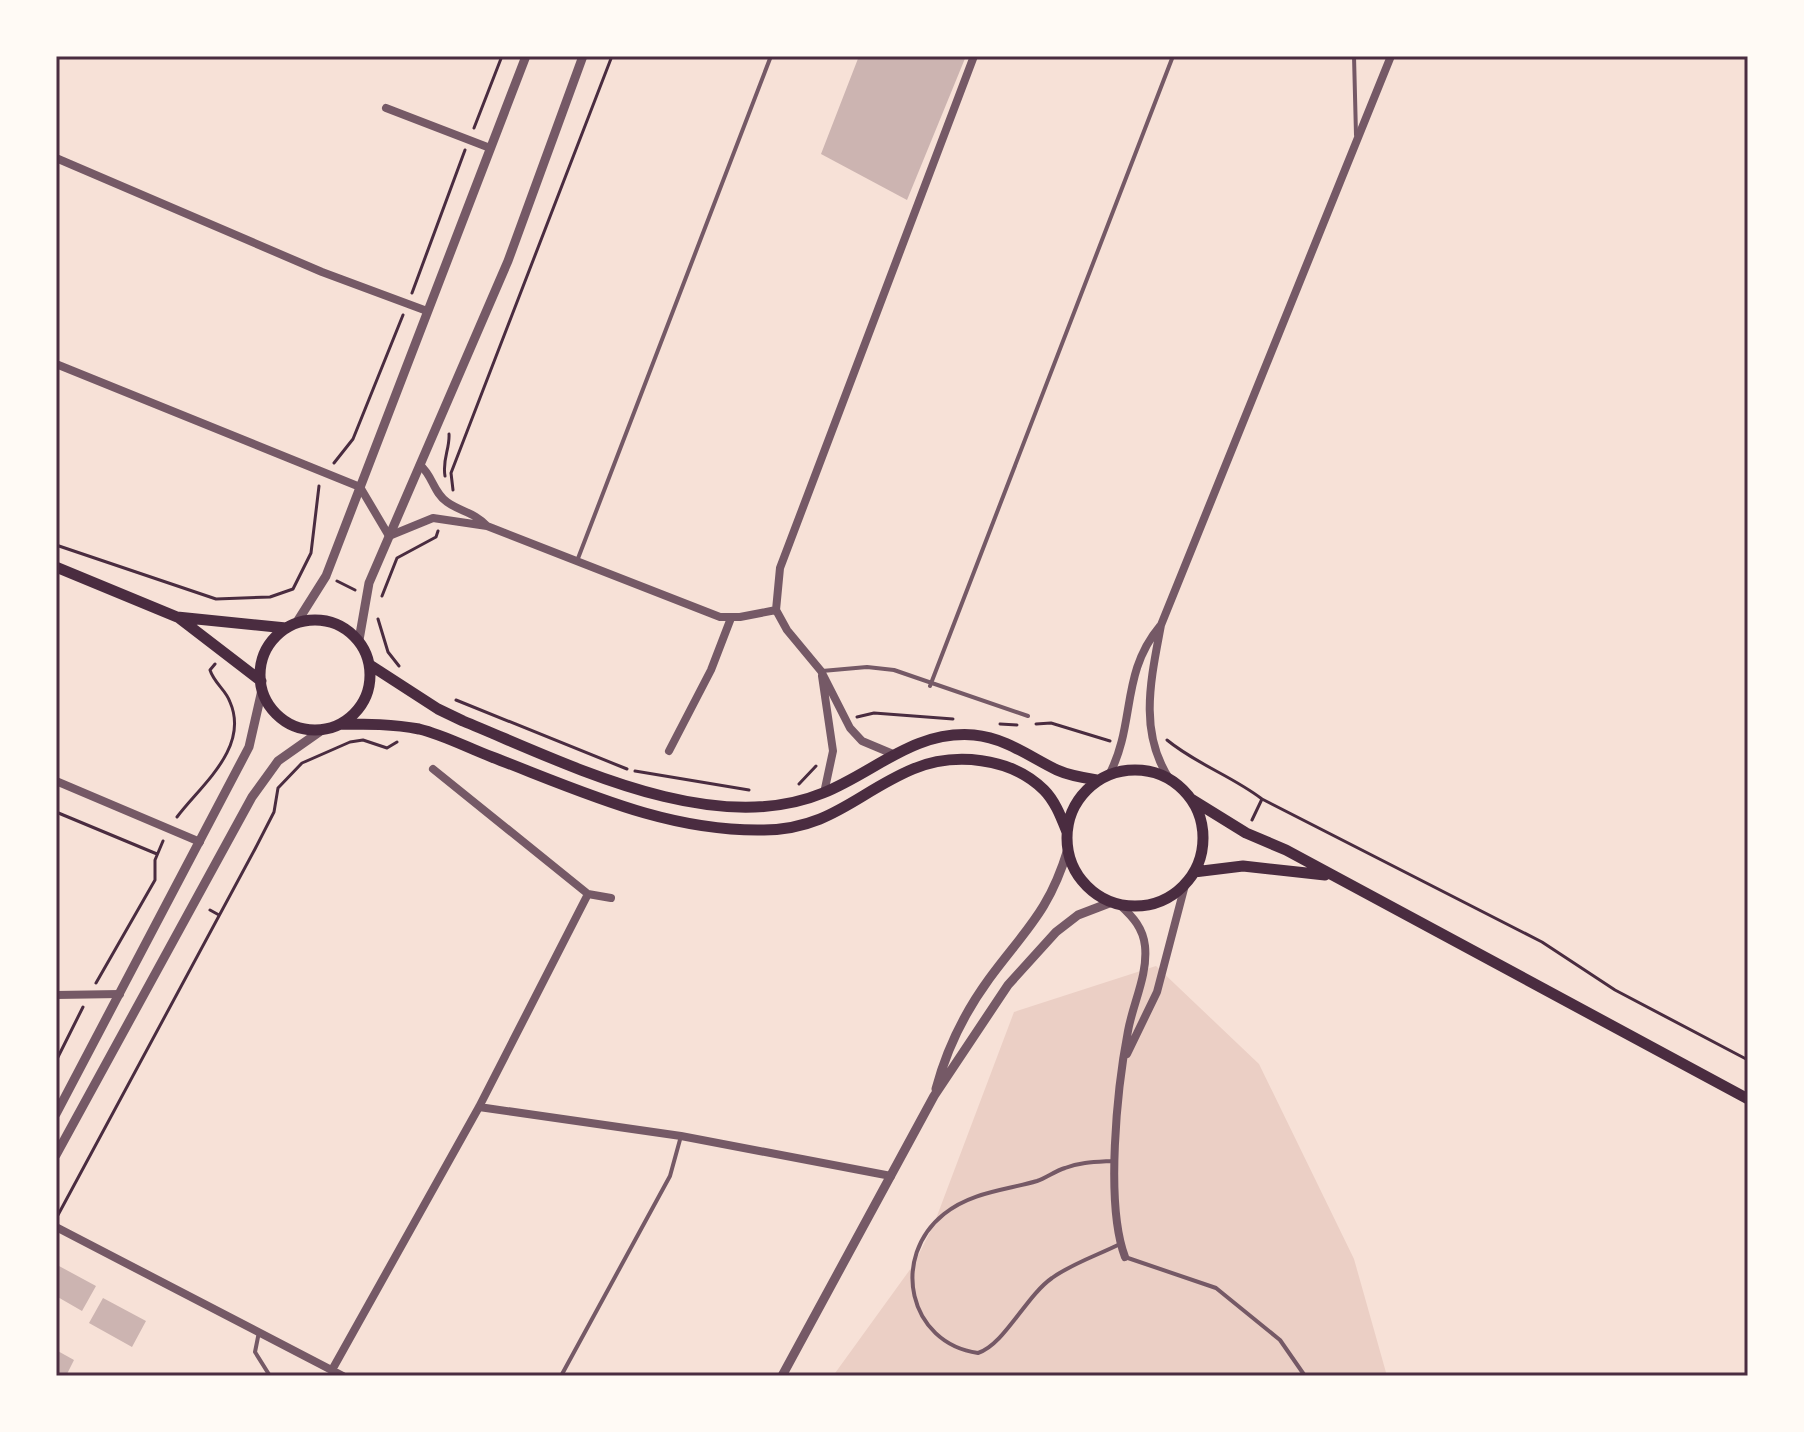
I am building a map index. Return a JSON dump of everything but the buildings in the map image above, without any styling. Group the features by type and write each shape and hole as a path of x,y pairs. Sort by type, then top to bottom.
{"main road":[{"path":"56,567 177,617 233,624 292,625 331,621 359,640 370,665 370,682 365,699 355,714 340,724 322,730 292,725 279,716 261,686 177,617"},
{"path":"261,686 265,651 292,625"},
{"path":"370,665 438,709 638,789 701,803 761,807 824,793 893,754 930,739 976,735 1021,749 1059,771 1104,778"},
{"path":"340,724 405,727 429,732 622,808 706,827 735,830 778,829 805,824 850,806 912,769 936,762 978,760 1022,774 1044,790 1067,832"},
{"path":"1191,799 1203,835 1194,872 1185,885 1166,899 1144,906 1116,904 1083,882 1068,849 1067,832 1072,811 1083,794 1104,778 1130,770 1151,771 1170,780 1191,799 1246,833 1748,1099"},
{"path":"1194,872 1243,866 1329,876"}],"street":[{"path":"292,625 326,576 526,56"},
{"path":"359,640 365,594 508,261 583,56"},
{"path":"893,754 862,741 850,728 821,671 787,630 776,610 780,568 974,56"},
{"path":"1104,778 1122,740 1130,684 1137,662 1161,625 1391,56"},
{"path":"386,108 490,148"},
{"path":"56,158 322,272 427,311"},
{"path":"56,364 360,487 389,536"},
{"path":"420,465 431,474 435,491 449,503 477,515 487,526"},
{"path":"389,536 433,518 487,526 731,618 776,610"},
{"path":"669,751 711,670 731,618"},
{"path":"1161,625 1149,699 1149,722 1157,756 1170,780"},
{"path":"821,671 833,751 824,793"},
{"path":"56,1114 249,747 261,686"},
{"path":"56,1155 252,797 278,761 322,730"},
{"path":"433,769 588,894 611,898"},
{"path":"56,781 200,842"},
{"path":"934,1096 944,1058 988,980 1041,913 1068,849"},
{"path":"1126,1057 1157,992 1185,885"},
{"path":"332,1370 479,1107 588,894"},
{"path":"782,1376 934,1096 1008,985 1037,952 1078,915 1116,904 1134,918 1145,945 1145,962 1128,1032 1115,1161 1115,1220 1125,1257"},
{"path":"56,995 120,994"},
{"path":"479,1107 681,1136 891,1176"},
{"path":"56,1227 343,1376"}],"lane":[{"path":"576,562 771,56"},
{"path":"930,686 1173,56"},
{"path":"1354,56 1356,141"},
{"path":"821,671 867,667 894,670 930,686 1028,716"},
{"path":"561,1376 670,1176 681,1136"},
{"path":"1115,1161 1079,1163 1038,1181 971,1199 946,1212 934,1224 914,1264 915,1306 944,1343 978,1353 994,1346 1021,1308 1053,1276 1120,1244"},
{"path":"1125,1257 1216,1288 1280,1340 1305,1376"},
{"path":"259,1332 255,1352 270,1376"}],"path":[{"path":"56,545 216,599 270,597 293,589 306,567 315,536 319,488 353,439 502,56"},
{"path":"453,493 451,473 612,56"},
{"path":"306,567 380,602"},
{"path":"233,624 244,600"},
{"path":"56,1061 89,994 155,880 157,854 169,828 184,806 220,770 230,741 233,715 230,701 210,670 224,654"},
{"path":"56,1219 274,812 278,788 302,763 336,745 363,740 387,748 395,744 405,727"},
{"path":"56,812 157,854"},
{"path":"210,910 219,915"}],"shaded area":[{"path":"1156,966 1259,1064 1354,1259 1387,1376 833,1376 914,1264 934,1224 1014,1012"}]}
